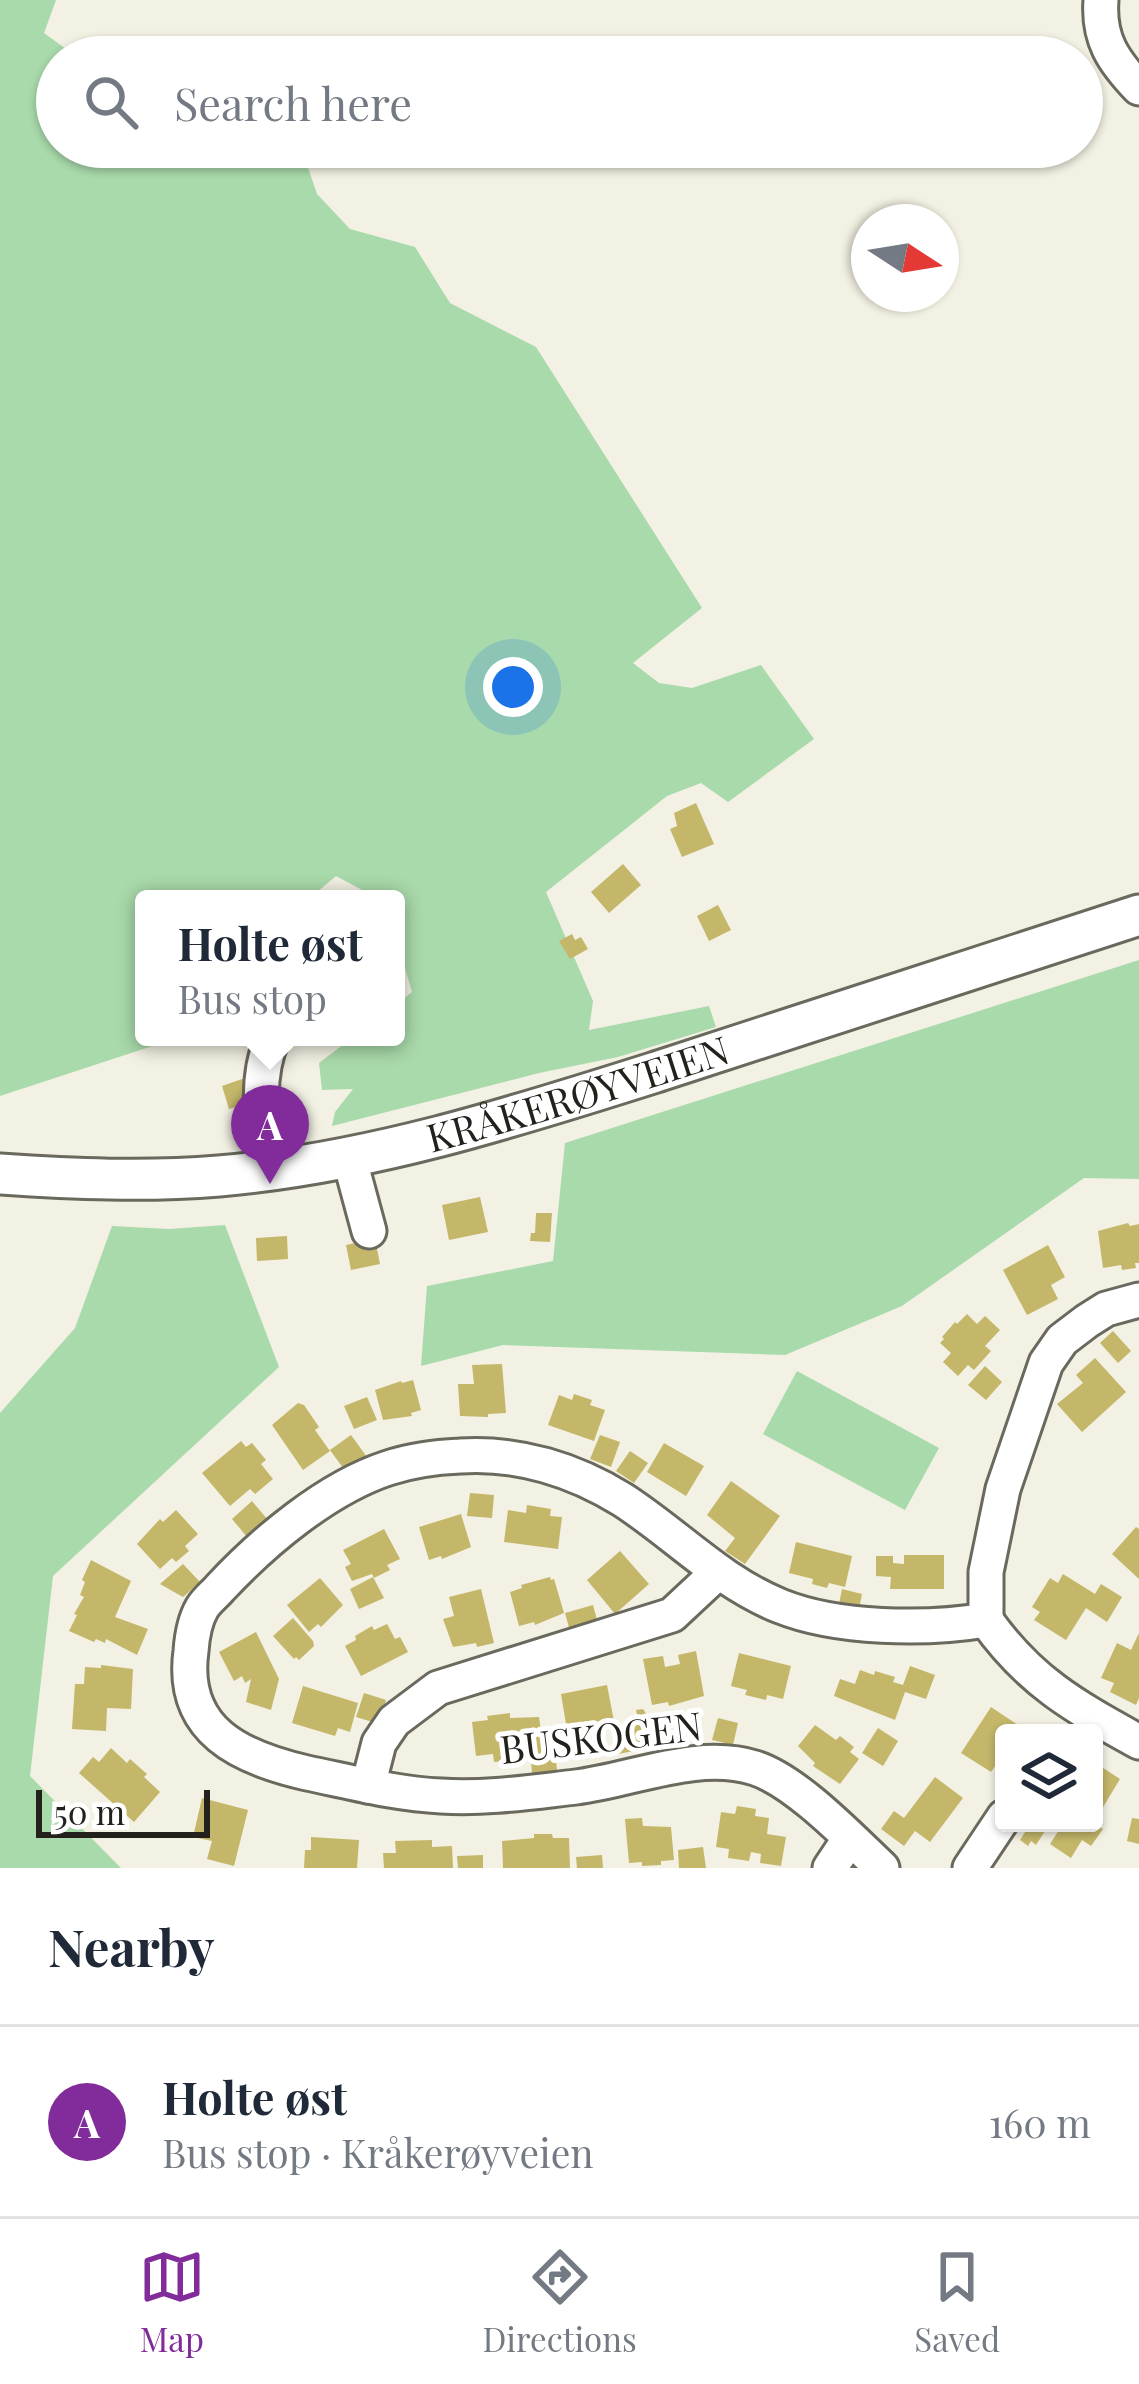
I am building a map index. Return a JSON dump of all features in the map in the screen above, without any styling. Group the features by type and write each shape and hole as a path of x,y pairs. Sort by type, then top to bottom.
{"main road":[{"name":"KRÅKERØYVEIEN","path":"0,1174 130,1179 217,1176 350,1157 446,1136 1139,915"}],"street":[{"path":"1101,0 1108,50 1139,88"},
{"path":"268,1046 262,1092 271,1170"},
{"path":"350,1157 369,1231"},
{"path":"1139,1300 1106,1309 1062,1340 1046,1363 1003,1489 986,1572 986,1620 1067,1720 1139,1742"},
{"name":"BUSKOGEN","path":"882,1868 805,1799 751,1767 709,1763 583,1786 438,1796 268,1764 227,1744 204,1722 191,1688 191,1648 202,1607 247,1559 330,1495 389,1468 461,1456 549,1465 583,1478 626,1502 717,1573 776,1605 813,1618 922,1627 986,1620"},
{"name":"BUSKOGEN","path":"368,1786 379,1743 394,1721 438,1688 672,1615 717,1573"},
{"path":"970,1868 995,1830"},
{"path":"830,1868 850,1838"}],"green space":[{"path":"0,0 56,0 44,33 48,36 36,36 36,168 308,168 317,194 350,229 415,247 450,303 536,347 702,608 633,663 659,683 692,688 761,665 814,739 728,802 701,783 667,796 546,892 593,1001 589,1030 709,1006 716,1027 618,1057 332,1126 335,1112 353,1089 322,1090 319,1063 341,1046 405,1046 405,998 412,992 405,968 405,890 362,890 336,876 320,890 135,890 135,1046 153,1046 0,1096"},
{"path":"1139,960 1139,1179 1084,1178 902,1306 785,1355 503,1345 421,1366 427,1286 553,1261 565,1143"},
{"path":"225,1225 279,1367 53,1576 30,1776 121,1868 0,1868 0,1413 75,1328 112,1226"},
{"path":"797,1371 939,1448 905,1510 763,1434"}],"building":[{"path":"696,803 714,844 682,857 670,829 677,826 674,813"},
{"path":"623,864 641,885 609,913 591,892"},
{"path":"718,905 731,930 709,941 697,916"},
{"path":"572,934 575,940 581,937 588,949 570,959 559,941"},
{"path":"245,1078 253,1102 229,1109 222,1086"},
{"path":"480,1197 488,1232 449,1240 442,1205"},
{"path":"536,1213 552,1213 550,1242 530,1241"},
{"path":"1139,1224 1139,1263 1122,1270 1121,1265 1103,1268 1098,1231"},
{"path":"287,1236 288,1259 257,1261 256,1238"},
{"path":"375,1239 380,1264 351,1270 346,1245"},
{"path":"1048,1245 1065,1277 1051,1285 1058,1299 1027,1315 1003,1270"},
{"path":"967,1314 977,1324 985,1316 1000,1330 985,1346 991,1351 974,1370 968,1365 958,1376 943,1362 951,1353 940,1343"},
{"path":"1113,1331 1131,1351 1118,1363 1100,1343"},
{"path":"1095,1358 1126,1392 1082,1432 1057,1404 1083,1383 1076,1375"},
{"path":"502,1364 506,1413 460,1416 458,1384 474,1384 472,1365"},
{"path":"985,1366 1002,1382 986,1400 968,1385"},
{"path":"413,1380 421,1410 383,1420 375,1390"},
{"path":"574,1394 605,1410 594,1441 548,1425 559,1395 572,1400"},
{"path":"367,1397 377,1420 354,1429 344,1406"},
{"path":"298,1403 319,1427 315,1430 330,1451 303,1470 272,1425"},
{"path":"351,1435 367,1457 346,1472 330,1450"},
{"path":"600,1435 620,1442 611,1467 590,1459"},
{"path":"241,1441 246,1447 252,1443 273,1479 255,1494 250,1489 230,1506 202,1473"},
{"path":"664,1443 704,1466 686,1496 647,1472"},
{"path":"630,1451 648,1463 634,1483 616,1471"},
{"path":"731,1481 780,1516 745,1564 725,1551 735,1538 707,1515"},
{"path":"470,1493 494,1495 492,1518 467,1516"},
{"path":"252,1501 268,1520 248,1538 232,1519"},
{"path":"527,1505 551,1509 550,1516 562,1517 558,1549 504,1542 508,1510 526,1513"},
{"path":"176,1510 198,1534 185,1546 189,1551 160,1569 137,1544 160,1519 163,1522"},
{"path":"461,1514 471,1547 429,1560 419,1527"},
{"path":"384,1529 400,1559 374,1578 372,1574 352,1581 345,1567 351,1564 343,1550"},
{"path":"1139,1529 1139,1579 1112,1554"},
{"path":"796,1542 852,1556 845,1587 829,1583 827,1588 789,1573"},
{"path":"620,1551 649,1584 615,1614 587,1580"},
{"path":"904,1555 944,1555 944,1589 890,1589 891,1577 876,1576 876,1556 893,1556 893,1563 904,1564"},
{"path":"91,1560 131,1581 115,1617 148,1629 137,1655 106,1639 105,1643 94,1642 69,1631 84,1597 80,1595 82,1580"},
{"path":"183,1564 200,1582 183,1597 160,1584"},
{"path":"1063,1574 1095,1594 1101,1584 1122,1597 1107,1622 1086,1608 1066,1640 1034,1620 1040,1612 1032,1607 1050,1578 1058,1583"},
{"path":"373,1577 384,1598 359,1609 350,1589"},
{"path":"550,1577 564,1613 519,1626 510,1592"},
{"path":"320,1578 343,1605 309,1632 287,1605"},
{"path":"481,1589 494,1643 453,1647 443,1619 454,1616 449,1597"},
{"path":"842,1589 862,1594 859,1609 839,1604"},
{"path":"593,1605 599,1627 571,1635 565,1613"},
{"path":"293,1618 314,1646 299,1660 273,1636"},
{"path":"387,1624 408,1652 361,1676 345,1646 372,1626 374,1630"},
{"path":"256,1632 279,1679 271,1710 246,1702 251,1679 245,1683 242,1676 234,1681 219,1652"},
{"path":"1139,1633 1136,1705 1110,1692 1114,1683 1101,1678 1117,1643 1131,1650"},
{"path":"696,1651 704,1696 669,1706 668,1702 652,1705 643,1659 663,1656 665,1667 680,1664 678,1655"},
{"path":"739,1653 791,1666 783,1699 745,1695 747,1690 731,1686"},
{"path":"910,1666 935,1675 926,1699 905,1692 895,1720 834,1696 840,1679 855,1684 860,1670 895,1677 893,1682 903,1685"},
{"path":"85,1667 133,1669 131,1709 107,1708 106,1731 72,1729 75,1684 84,1684"},
{"path":"607,1685 614,1721 567,1730 561,1694"},
{"path":"303,1686 358,1703 350,1732 338,1728 335,1736 292,1723"},
{"path":"364,1693 386,1700 379,1724 356,1717"},
{"path":"991,1707 1016,1724 995,1724 991,1772 961,1753"},
{"path":"643,1709 650,1720 668,1717 673,1744 647,1749 647,1745 618,1754 613,1728 639,1724 636,1710"},
{"path":"510,1713 510,1718 539,1717 543,1747 555,1747 557,1771 532,1773 530,1750 514,1752 515,1760 494,1762 493,1754 476,1756 472,1722"},
{"path":"718,1718 738,1723 733,1745 712,1740"},
{"path":"815,1725 854,1747 850,1752 859,1759 840,1784 813,1766 798,1746"},
{"path":"878,1728 898,1741 883,1766 862,1753"},
{"path":"111,1748 147,1774 144,1777 160,1792 134,1822 79,1773 93,1757 99,1762"},
{"path":"1103,1768 1120,1779 1103,1807"},
{"path":"935,1777 963,1798 930,1842 915,1831 904,1846 881,1829 894,1811 904,1818"},
{"path":"202,1798 248,1810 234,1866 207,1859 212,1841 193,1837"},
{"path":"737,1806 756,1809 755,1816 769,1818 767,1834 786,1837 781,1866 760,1863 761,1854 751,1852 749,1861 728,1858 729,1849 716,1847 721,1812 735,1814"},
{"path":"642,1818 643,1826 671,1827 674,1860 661,1861 661,1865 629,1863 625,1819"},
{"path":"1132,1818 1139,1819 1139,1844 1127,1841"},
{"path":"1025,1832 1044,1832 1036,1845 1020,1840"},
{"path":"1058,1832 1101,1832 1091,1846 1082,1840 1071,1858 1050,1844"},
{"path":"534,1834 569,1838 570,1868 503,1868 502,1841 534,1838"},
{"path":"311,1837 359,1840 357,1868 304,1868"},
{"path":"432,1840 432,1847 452,1846 453,1868 384,1868 383,1853 396,1853 395,1841"},
{"path":"703,1847 706,1868 679,1868 678,1850"},
{"path":"483,1855 483,1868 458,1868 457,1856"},
{"path":"602,1855 603,1868 577,1868 576,1857"}],"place":[{"name":"Holte øst","path":"270,1184"}]}
